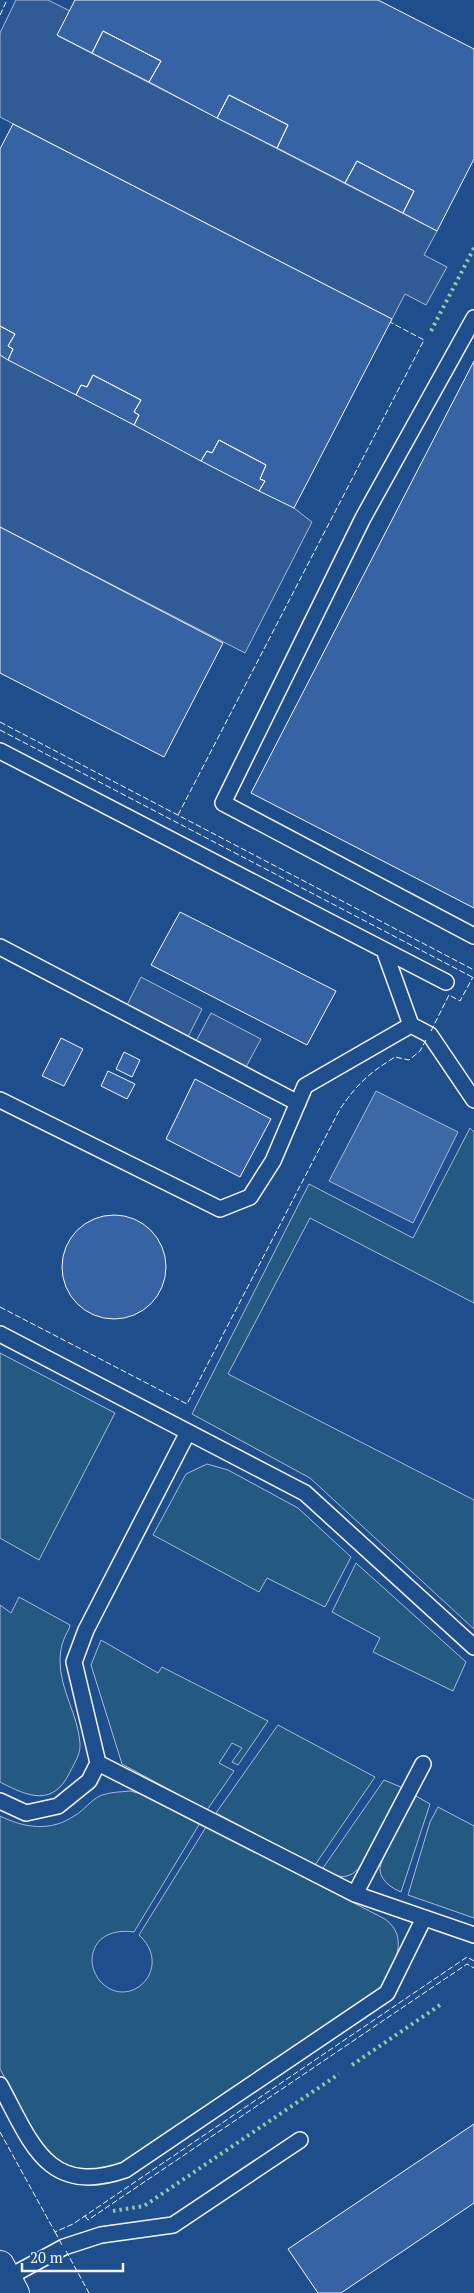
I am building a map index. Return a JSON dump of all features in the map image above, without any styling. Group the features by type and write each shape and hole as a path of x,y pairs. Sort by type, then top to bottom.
{"lane":[{"path":"474,318 363,518 223,803 474,936"},
{"path":"0,751 446,982"},
{"path":"0,947 298,1103"},
{"path":"384,950 411,1025 430,1035 474,1100"},
{"path":"0,1100 220,1209 250,1197 273,1161 305,1086 411,1025"},
{"path":"0,1334 305,1493 474,1647"},
{"path":"0,1801 26,1813 58,1806 89,1781 98,1762 74,1662 86,1630 188,1432"},
{"path":"98,1762 355,1894 474,1935"},
{"path":"355,1894 423,1764"},
{"path":"0,2086 35,2150 54,2168 72,2176 90,2178 106,2176 124,2170 386,1993 424,1918"},
{"path":"8,2279 64,2247 101,2235 173,2225 300,2140"}],"shaded area":[{"path":"16,0 48,0 70,11 58,36 437,231 424,255 447,267 426,305 405,294 392,319 0,117 0,33"},
{"path":"0,355 294,508 312,522 245,653 0,527"},
{"path":"141,977 202,1009 188,1037 127,1005"},
{"path":"211,1013 261,1039 246,1067 196,1041"},
{"path":"376,1091 458,1132 413,1223 329,1181"},
{"path":"470,1128 474,1132 474,1303 310,1218 228,1374 474,1500 474,1629 310,1478 192,1414 309,1184 413,1238"},
{"path":"0,1353 115,1413 39,1560 0,1538"},
{"path":"207,1464 228,1470 298,1508 351,1557 325,1607 267,1578 259,1592 153,1535 186,1474"},
{"path":"356,1563 466,1662 453,1691 373,1652 380,1638 332,1612"},
{"path":"19,1597 70,1625 61,1647 61,1672 79,1733 80,1750 63,1783 56,1790 40,1796 21,1792 0,1782 0,1605 11,1613"},
{"path":"101,1640 158,1673 162,1667 268,1721 238,1765 232,1762 242,1748 232,1743 219,1763 234,1771 207,1810 122,1764 91,1665"},
{"path":"278,1725 375,1777 315,1865 216,1813"},
{"path":"384,1780 403,1788 366,1859 359,1868 348,1876 337,1875 323,1868"},
{"path":"130,1791 146,1795 200,1823 134,1932 112,1933 100,1940 96,1945 92,1960 94,1971 100,1981 111,1990 123,1992 135,1989 144,1982 150,1972 152,1961 149,1948 139,1935 206,1827 385,1919 393,1926 397,1934 398,1952 383,1986 118,2165 86,2171 61,2163 48,2152 37,2138 0,2069 0,1816 18,1823 47,1826 65,1821 78,1814 102,1795"},
{"path":"416,1796 430,1804 401,1892 385,1881 380,1871 384,1856"},
{"path":"438,1807 474,1826 474,1918 408,1895 430,1822"}],"building":[{"path":"75,0 378,0 474,49 474,159 437,231 403,213 414,191 357,161 345,183 277,148 288,125 229,95 217,118 149,82 161,61 103,31 92,53 57,35"},
{"path":"103,31 161,61 149,82 92,53"},
{"path":"229,95 288,125 277,148 217,118"},
{"path":"13,124 392,319 294,508 259,491 265,481 260,479 266,465 219,440 212,453 207,451 201,461 134,425 139,415 134,412 141,400 93,375 87,387 81,385 76,395 8,360 13,349 8,346 15,334 0,326 0,149"},
{"path":"357,161 414,191 403,213 345,183"},
{"path":"0,326 15,334 8,346 13,349 8,360 0,355"},
{"path":"474,361 474,908 251,793"},
{"path":"93,375 141,400 134,412 139,415 134,425 76,395 81,385 87,387"},
{"path":"219,440 266,465 260,479 265,481 259,491 201,461 207,451 212,453"},
{"path":"0,527 223,643 164,757 0,673"},
{"path":"180,912 336,991 307,1045 151,965"},
{"path":"61,1038 83,1049 64,1086 42,1076"},
{"path":"124,1052 140,1060 132,1077 116,1069"},
{"path":"108,1071 135,1084 127,1099 101,1086"},
{"path":"195,1079 271,1119 240,1177 166,1139"},
{"path":"114,1215 134,1219 151,1230 162,1247 166,1267 162,1287 151,1304 134,1315 114,1319 94,1315 77,1304 66,1287 62,1267 66,1247 77,1230 94,1219"},
{"path":"474,2124 474,2203 341,2293 318,2293 288,2249"}],"hedge":[{"path":"431,331 474,248"},
{"path":"352,2065 440,2005"},
{"path":"113,2211 144,2206 339,2074"}],"fence":[{"path":"0,15 7,0"},
{"path":"178,815 424,340 390,322"},
{"path":"0,722 474,970"},
{"path":"0,730 474,978"},
{"path":"431,1031 449,995 460,1001 473,977"},
{"path":"0,1307 187,1404 340,1109 352,1092 370,1074 395,1057 409,1060 420,1051 427,1038"},
{"path":"0,2132 55,2232 73,2224 467,1957 474,1961"},
{"path":"85,2216 88,2220 467,1964 474,1968"},
{"path":"55,2232 62,2245"},
{"path":"66,2251 89,2293"}]}
